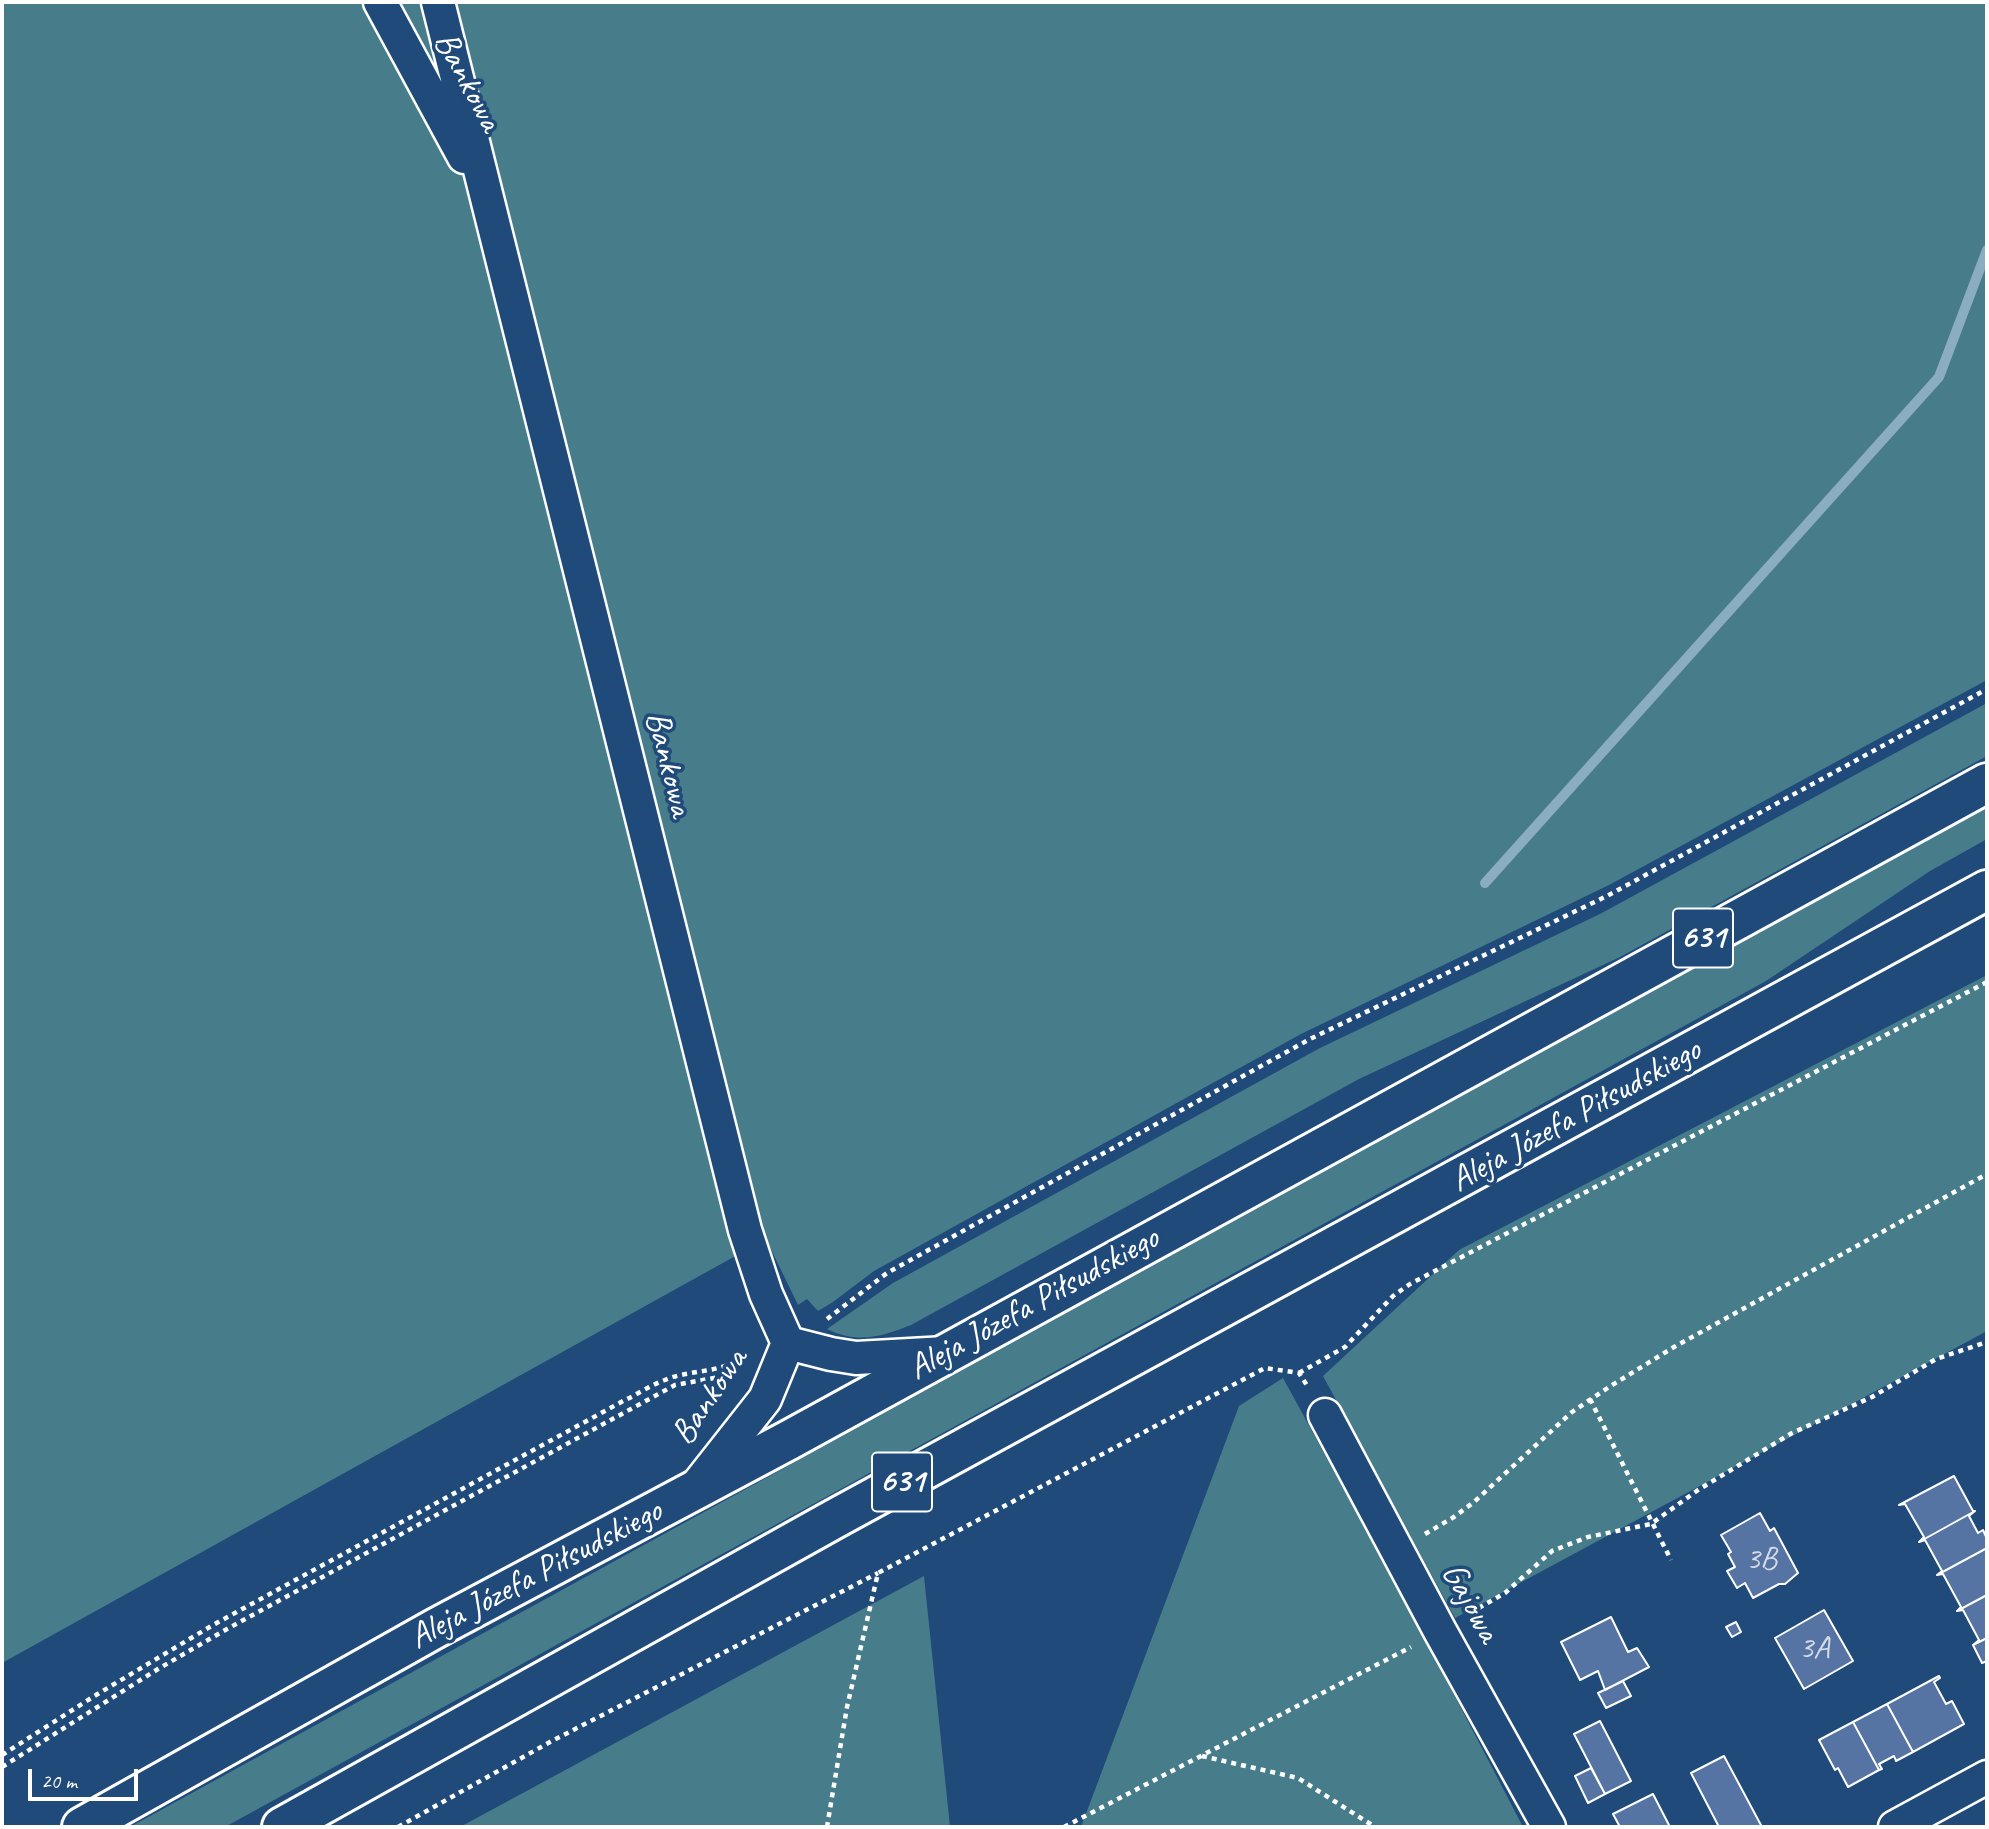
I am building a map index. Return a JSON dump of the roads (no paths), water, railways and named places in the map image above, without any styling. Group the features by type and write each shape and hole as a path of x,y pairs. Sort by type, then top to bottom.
{"main road":[{"name":"Aleja Józefa Piłsudskiego","path":"82,1827 436,1628 946,1353 1987,783"},
{"name":"Aleja Józefa Piłsudskiego","path":"282,1827 836,1518 1987,890"}],"street":[{"name":"Bankowa","path":"380,2 487,198"},
{"name":"Bankowa","path":"438,2 745,1230 766,1294 784,1335 765,1399 692,1491"},
{"name":"Bankowa","path":"784,1335 831,1354 856,1358 946,1353"},
{"name":"Gajowa","path":"1325,1415 1440,1631 1549,1827"},
{"path":"1895,1827 1987,1777"}],"waterway":[{"path":"1485,883 1939,377 1987,250"}]}
